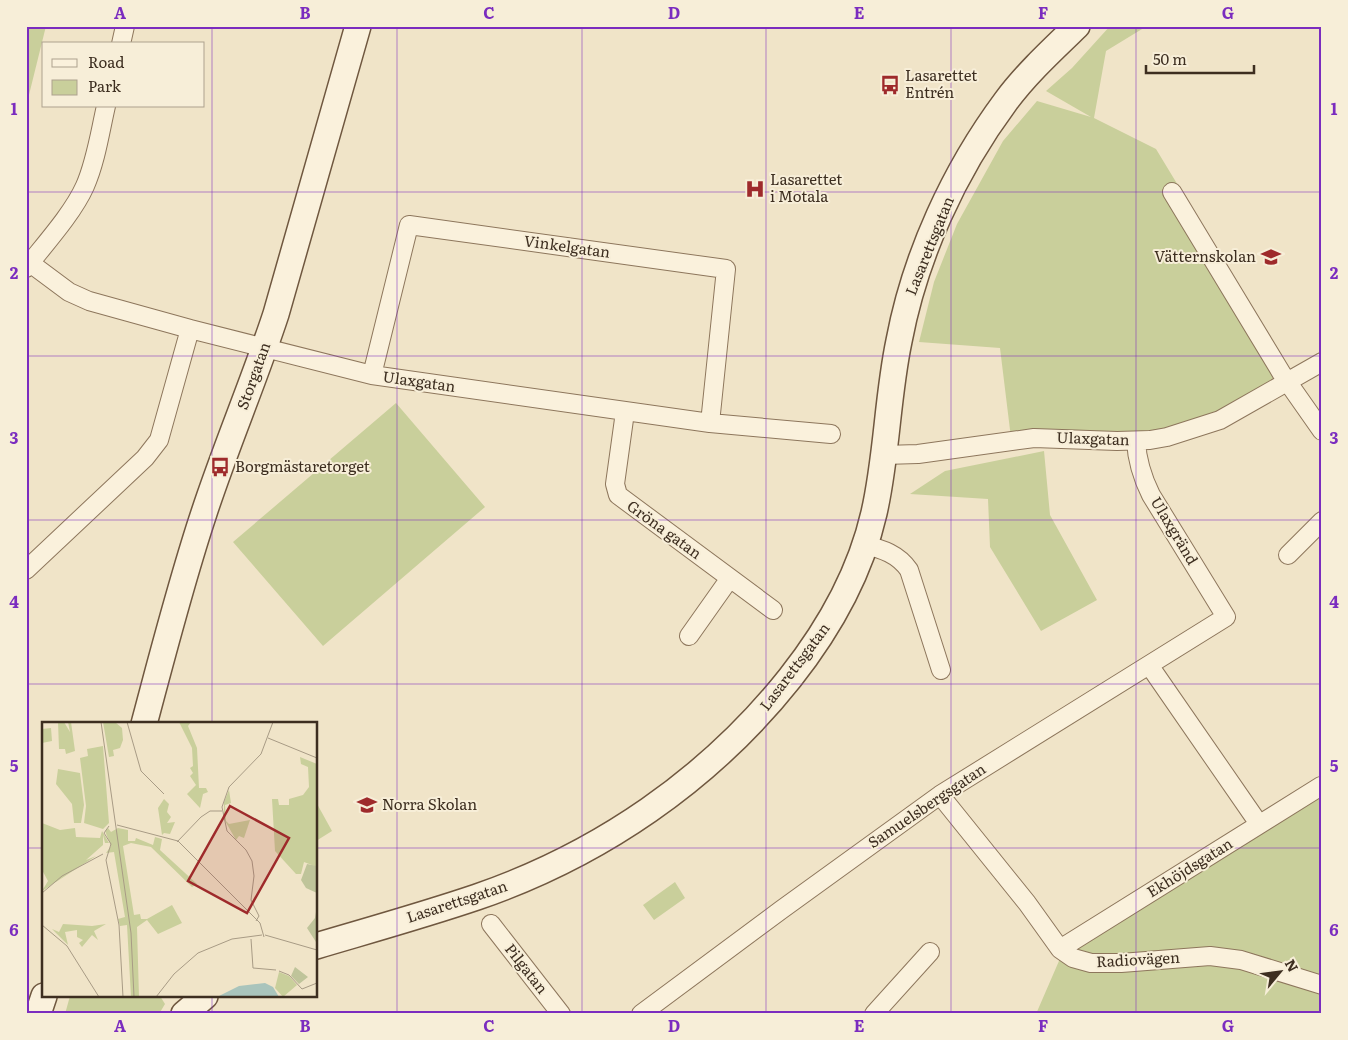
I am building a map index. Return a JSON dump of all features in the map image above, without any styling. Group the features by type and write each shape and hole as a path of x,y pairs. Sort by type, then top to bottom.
{"main road":[{"name":"Storgatan","path":"134,722 171,578 192,512 260,346 277,272 346,26"},
{"name":"Storgatan","path":"145,722 198,532 260,346 358,26"},
{"name":"Lasarettsgatan","path":"318,945 460,903 510,885 592,846 622,829 664,800 729,746 794,674 818,641 847,589 865,545 874,516 899,339 920,261 958,178 978,142 1006,100 1044,58 1077,26"},
{"path":"38,1014 43,998"},
{"path":"55,1014 59,998"},
{"path":"184,1014 203,998"}],"street":[{"path":"121,42 125,26"},
{"path":"28,264 72,208 85,186 90,174 106,108"},
{"path":"1172,192 1279,368 1322,431"},
{"name":"Vinkelgatan","path":"372,375 409,225 726,269 710,423"},
{"name":"Ulaxgatan","path":"28,264 79,297 190,329 372,375 710,423 831,434"},
{"path":"26,570 145,458 159,440 190,329"},
{"name":"Ulaxgatan","path":"884,455 927,453 1034,438 1136,441 1167,437 1215,422 1322,362"},
{"name":"Gröna gatan","path":"625,412 615,484 618,495 773,610"},
{"name":"Ulaxgränd","path":"1136,441 1143,479 1151,495 1226,616"},
{"path":"1288,555 1322,520"},
{"path":"865,545 894,555 903,562 908,570 941,670"},
{"path":"689,636 730,578"},
{"name":"Samuelsbergsgatan","path":"641,1014 940,795 1226,616"},
{"path":"1148,665 1259,824"},
{"name":"Ekhöjdsgatan","path":"1060,949 1321,786"},
{"name":"Radiovägen","path":"940,795 1027,902 1060,949 1073,958 1091,963 1121,963 1210,956 1241,960 1322,984"},
{"name":"Pilgatan","path":"491,924 561,1014"},
{"path":"874,1014 930,952"}],"green space":[{"path":"26,26 46,26 42,42 26,107"},
{"path":"1110,26 1147,26 1106,51 1094,118 1156,149 1296,380 1239,417 1133,445 1011,438 1000,348 919,342 934,282 957,224 1003,141 1037,101 1091,117 1046,91 1072,68"},
{"path":"396,403 485,507 323,646 233,542"},
{"path":"1044,451 1050,515 1097,600 1041,631 990,547 988,499 910,494 945,471"},
{"path":"1322,787 1322,1014 1036,1014 1062,954"},
{"path":"318,806 332,831 318,840"},
{"path":"675,882 685,898 654,920 643,905"},
{"path":"69,998 161,998 165,1004 159,1014 65,1014"}],"place":[{"name":"Lasarettet Entrén","path":"890,85"},
{"name":"Lasarettet i Motala","path":"755,189"},
{"name":"Vätternskolan","path":"1271,257"},
{"name":"Borgmästaretorget","path":"220,467"},
{"name":"Norra Skolan","path":"367,805"}]}
